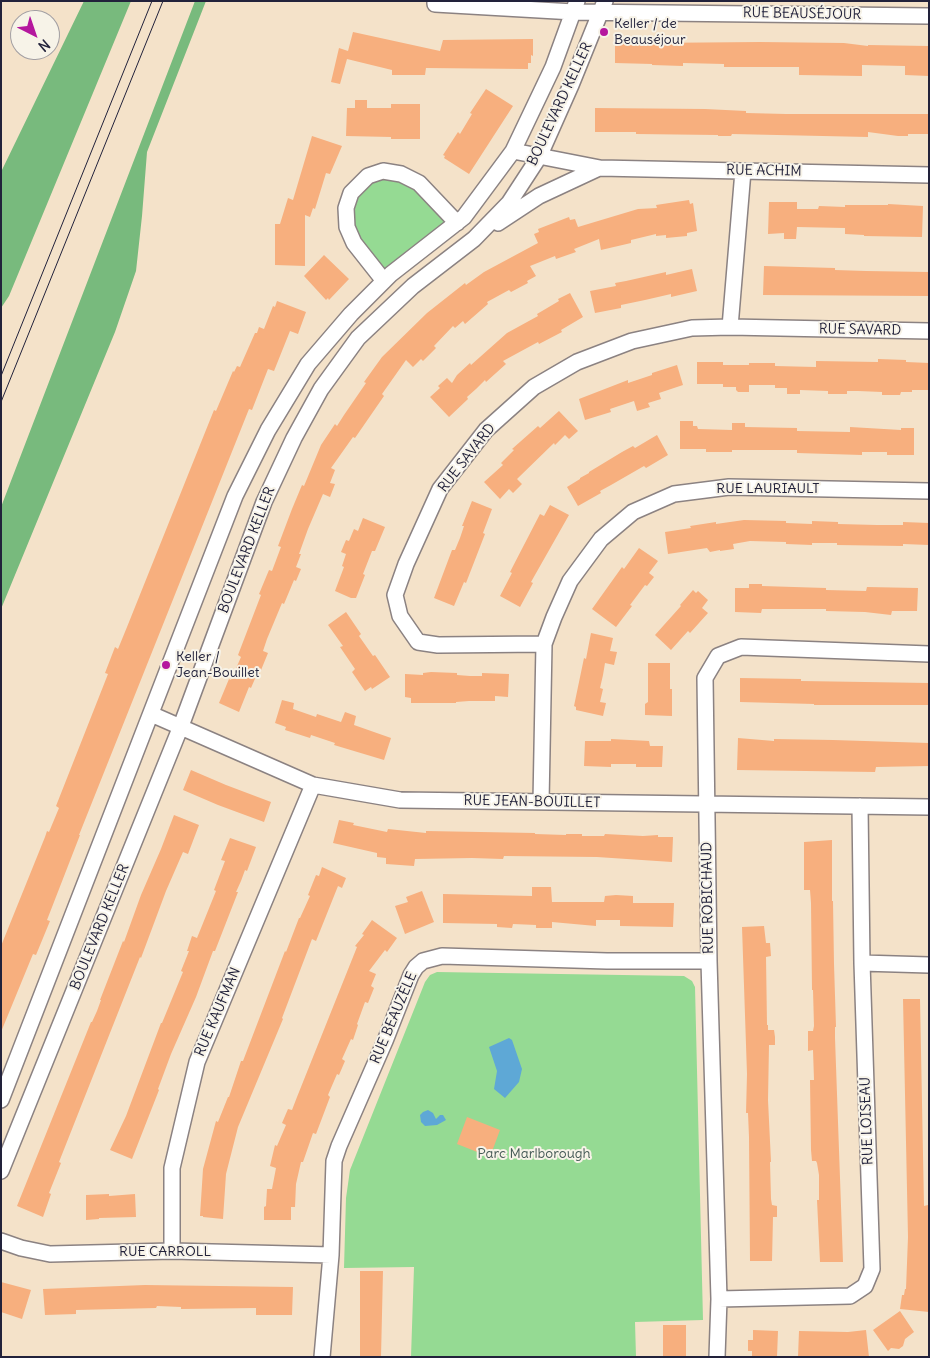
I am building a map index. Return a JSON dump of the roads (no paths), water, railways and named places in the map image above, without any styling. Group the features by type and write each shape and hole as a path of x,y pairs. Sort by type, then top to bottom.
{"street":[{"name":"RUE BEAUSÉJOUR","path":"435,3 769,8 929,16"},
{"name":"BOULEVARD KELLER","path":"1,1100 235,496 268,430 308,364 351,314 391,274 464,218 513,151 553,67 575,6"},
{"name":"BOULEVARD KELLER","path":"1,1171 181,726 264,502 294,438 321,389 358,338 413,286 475,238 509,203 538,157 571,85 603,7"},
{"name":"RUE ACHIM","path":"513,151 600,168 929,175"},
{"name":"RUE ACHIM","path":"475,238 539,196 600,168"},
{"path":"384,281 354,243 347,227 346,208 351,193 368,176 383,171 401,174 419,183 458,223"},
{"path":"730,327 743,171"},
{"name":"RUE SAVARD","path":"544,644 438,645 418,642 400,616 395,595 406,564 440,489 486,430 534,387 577,362 632,341 692,328 929,331"},
{"name":"RUE LAURIAULT","path":"541,802 544,644 570,581 601,539 633,512 674,494 729,487 929,491"},
{"name":"RUE ROBICHAUD","path":"717,1357 719,1299 709,961 705,678 718,656 740,647 929,654"},
{"name":"RUE JEAN-BOUILLET","path":"151,714 313,785 400,800 929,807"},
{"name":"RUE KAUFMAN","path":"172,1251 172,1168 197,1062 313,785"},
{"name":"RUE LOISEAU","path":"719,1299 850,1296 864,1286 872,1269 862,963 860,806"},
{"name":"RUE BEAUZÈLE","path":"322,1357 331,1255 334,1161 385,1041 410,975 423,961 442,956 607,961 709,961"},
{"path":"862,963 929,965"},
{"name":"RUE CARROLL","path":"1,1241 20,1248 50,1254 172,1251 331,1255"}],"water":[{"path":"509,1038 512,1040 522,1069 519,1082 505,1098 494,1089 497,1071 489,1047"},
{"path":"428,1110 433,1113 436,1119 443,1115 446,1120 437,1125 425,1126 421,1122 420,1115"}],"tram line":[{"path":"1,376 152,1"},
{"path":"1,402 163,1"}],"place":[{"name":"Keller / de Beauséjour","path":"604,32"},
{"name":"Keller / Jean-Bouillet","path":"166,665"}],"park label":[{"name":"Parc Marlborough","path":"534,1154"}]}
